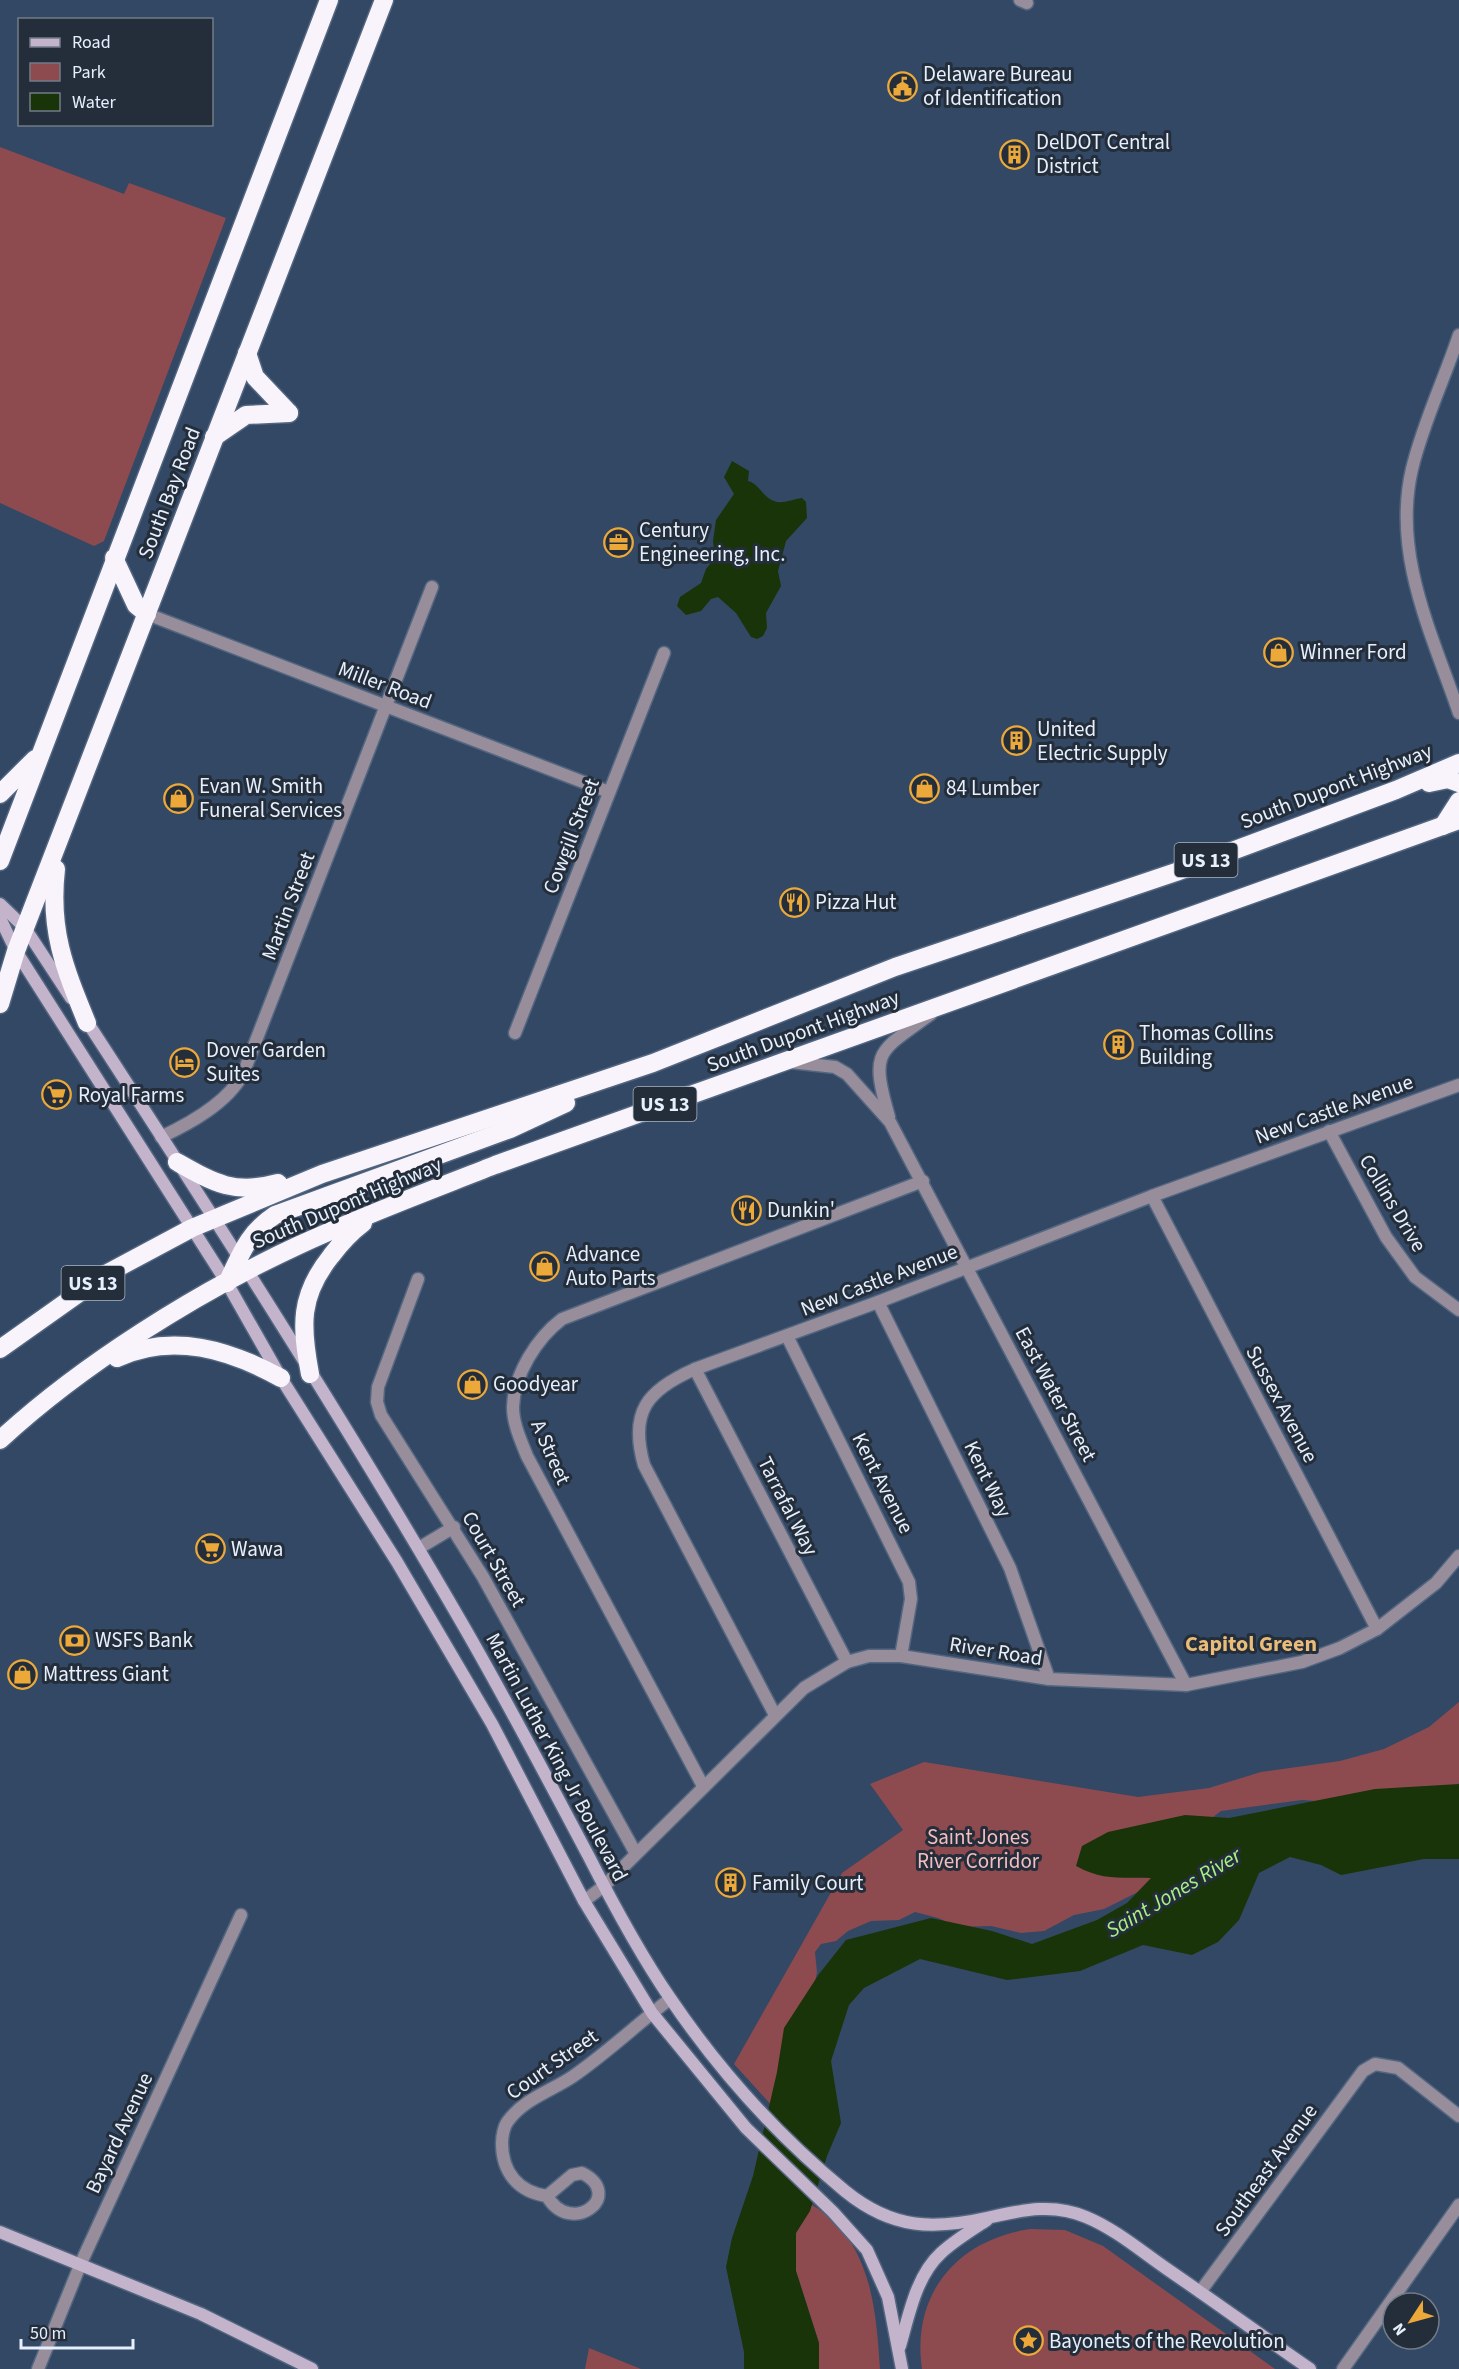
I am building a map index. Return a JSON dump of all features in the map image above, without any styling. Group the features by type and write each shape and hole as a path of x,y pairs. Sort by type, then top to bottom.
{"highway":[{"name":"South Bay Road","path":"0,861 329,0"},
{"name":"South Bay Road","path":"0,1004 16,951 384,0"},
{"path":"214,437 246,415 289,413 255,377 247,353"},
{"path":"114,558 132,598 147,614"},
{"path":"0,794 40,753"},
{"name":"South Dupont Highway","path":"0,1349 106,1274 192,1228 214,1219 349,1165 652,1063 895,967 1176,872 1396,790 1459,763"},
{"path":"1396,790 1448,779 1459,783"},
{"path":"1451,823 1459,801"},
{"name":"South Dupont Highway","path":"243,1264 296,1246 389,1206 495,1165 1451,823"},
{"path":"59,844 53,890 54,923 65,969 87,1023"},
{"path":"0,1440 80,1376 161,1321 227,1283 243,1264 258,1226 275,1215 510,1129 652,1063"},
{"path":"177,1162 210,1182 238,1190 264,1187 349,1165"},
{"path":"310,1374 303,1323 305,1304 319,1271 355,1229 389,1206"},
{"path":"80,1376 126,1354 185,1344 216,1349 249,1360 281,1378"}],"street":[{"path":"1459,335 1411,471 1406,530 1413,581 1459,712"},
{"name":"Martin Street","path":"161,1137 225,1098 236,1087 243,1074 432,587"},
{"name":"Miller Road","path":"147,614 609,792"},
{"name":"Cowgill Street","path":"515,1033 664,654"},
{"name":"Martin Luther King Jr Boulevard","path":"0,904 25,928 87,1023 243,1264 419,1548 483,1659 604,1886 670,1999 718,2062 761,2112 848,2193 885,2215 922,2226 953,2224 1027,2208 1057,2209 1084,2216 1130,2242 1310,2369"},
{"name":"Martin Luther King Jr Boulevard","path":"0,918 16,951 227,1283 281,1378 397,1562 492,1724 584,1901 651,2013 746,2128 852,2231 867,2250 879,2271 888,2297 902,2369"},
{"name":"East Water Street","path":"890,1122 878,1080 879,1061 887,1047 943,1005"},
{"name":"East Water Street","path":"785,1062 835,1067 847,1074 890,1122 968,1266 1186,1685"},
{"name":"New Castle Avenue","path":"775,1715 644,1465 637,1430 646,1403 669,1380 1152,1196 1459,1085"},
{"name":"Collins Drive","path":"1329,1131 1386,1237 1409,1269 1415,1277 1459,1310"},
{"name":"A Street","path":"703,1786 527,1456 519,1436 513,1407 519,1383 536,1342 562,1319 923,1181"},
{"name":"Sussex Avenue","path":"1152,1196 1377,1629"},
{"name":"Court Street","path":"418,1279 378,1387 377,1402 381,1415 454,1527 635,1852"},
{"name":"Kent Way","path":"878,1302 1010,1568 1049,1679"},
{"name":"Kent Avenue","path":"787,1336 909,1582 911,1599 901,1656"},
{"name":"Tarrafal Way","path":"695,1369 847,1662"},
{"path":"419,1548 454,1527"},
{"name":"River Road","path":"584,1901 604,1886 635,1852 775,1715 822,1674 847,1662 869,1656 901,1656 1049,1679 1186,1685 1302,1662 1340,1648 1377,1629 1436,1582 1459,1556"},
{"name":"Bayard Avenue","path":"38,2369 81,2263 241,1916"},
{"name":"Court Street","path":"547,2196 533,2194 523,2188 505,2168 502,2139 506,2122 535,2098 571,2078 604,2054 670,1999"},
{"name":"Southeast Avenue","path":"1200,2292 1363,2071 1375,2064 1398,2068 1459,2116"},
{"path":"1343,2369 1459,2205"},
{"path":"899,2349 915,2296 926,2273 940,2254 990,2217"},
{"path":"0,2232 81,2263 201,2314 312,2369"}],"green space":[{"path":"0,147 124,194 129,183 226,218 104,541 94,546 0,503"},
{"name":"Saint Jones River Corridor","path":"1459,1702 1459,1783 1448,1795 1443,1786 1400,1788 1376,1805 1302,1800 1221,1811 1209,1820 1148,1887 1104,1909 1074,1915 1044,1931 1021,1933 991,1926 958,1927 938,1918 915,1912 899,1920 871,1921 848,1931 836,1941 821,1944 815,1952 817,1972 798,2070 774,2108 734,2064 842,1873 903,1830 870,1784 924,1762 1138,1797 1209,1788 1261,1772 1340,1761 1384,1749 1429,1727"},
{"path":"812,2205 832,2220 847,2237 867,2277 876,2323 880,2369 819,2369 819,2343 796,2271 796,2233"},
{"path":"1030,2229 1065,2230 1103,2246 1275,2369 922,2369 920,2342 924,2317 932,2295 944,2275 961,2258 981,2245 1004,2235"},
{"path":"589,2348 641,2369 585,2369"}],"water":[{"path":"732,461 749,471 748,481 756,485 772,500 783,502 802,498 806,502 807,518 786,541 778,571 781,586 766,613 767,628 763,636 757,639 751,637 736,613 718,597 711,599 701,611 686,615 677,606 680,597 701,583 706,569 715,558 713,541 716,520 734,494 724,477"},
{"name":"Saint Jones River","path":"1459,1784 1459,1859 1424,1859 1341,1875 1321,1865 1290,1857 1259,1873 1239,1920 1218,1942 1192,1955 1143,1945 1080,1971 1007,1980 920,1959 864,1988 849,2005 831,2061 841,2123 827,2156 810,2211 796,2233 796,2271 819,2343 819,2369 744,2369 744,2352 726,2267 732,2238 753,2176 777,2072 784,2028 819,1974 846,1940 931,1918 992,1931 1032,1944 1097,1920 1127,1903 1151,1878 1104,1876 1076,1866 1082,1846 1108,1832 1185,1815 1229,1818 1375,1789"}],"place":[{"name":"Delaware Bureau of Identification","path":"902,86"},
{"name":"DelDOT Central District","path":"1015,154"},
{"name":"Century Engineering, Inc.","path":"618,542"},
{"name":"Winner Ford","path":"1279,652"},
{"name":"United Electric Supply","path":"1016,741"},
{"name":"84 Lumber","path":"925,788"},
{"name":"Evan W. Smith Funeral Services","path":"178,798"},
{"name":"Pizza Hut","path":"794,902"},
{"name":"Thomas Collins Building","path":"1118,1045"},
{"name":"Dover Garden Suites","path":"185,1062"},
{"name":"Royal Farms","path":"57,1095"},
{"name":"Dunkin'","path":"746,1210"},
{"name":"Advance Auto Parts","path":"545,1266"},
{"name":"Goodyear","path":"472,1384"},
{"name":"Wawa","path":"210,1549"},
{"name":"WSFS Bank","path":"74,1640"},
{"name":"Mattress Giant","path":"22,1674"},
{"name":"Family Court","path":"731,1883"},
{"name":"Bayonets of the Revolution","path":"1028,2341"}],"district":[{"name":"Capitol Green","path":"1251,1643"}]}
